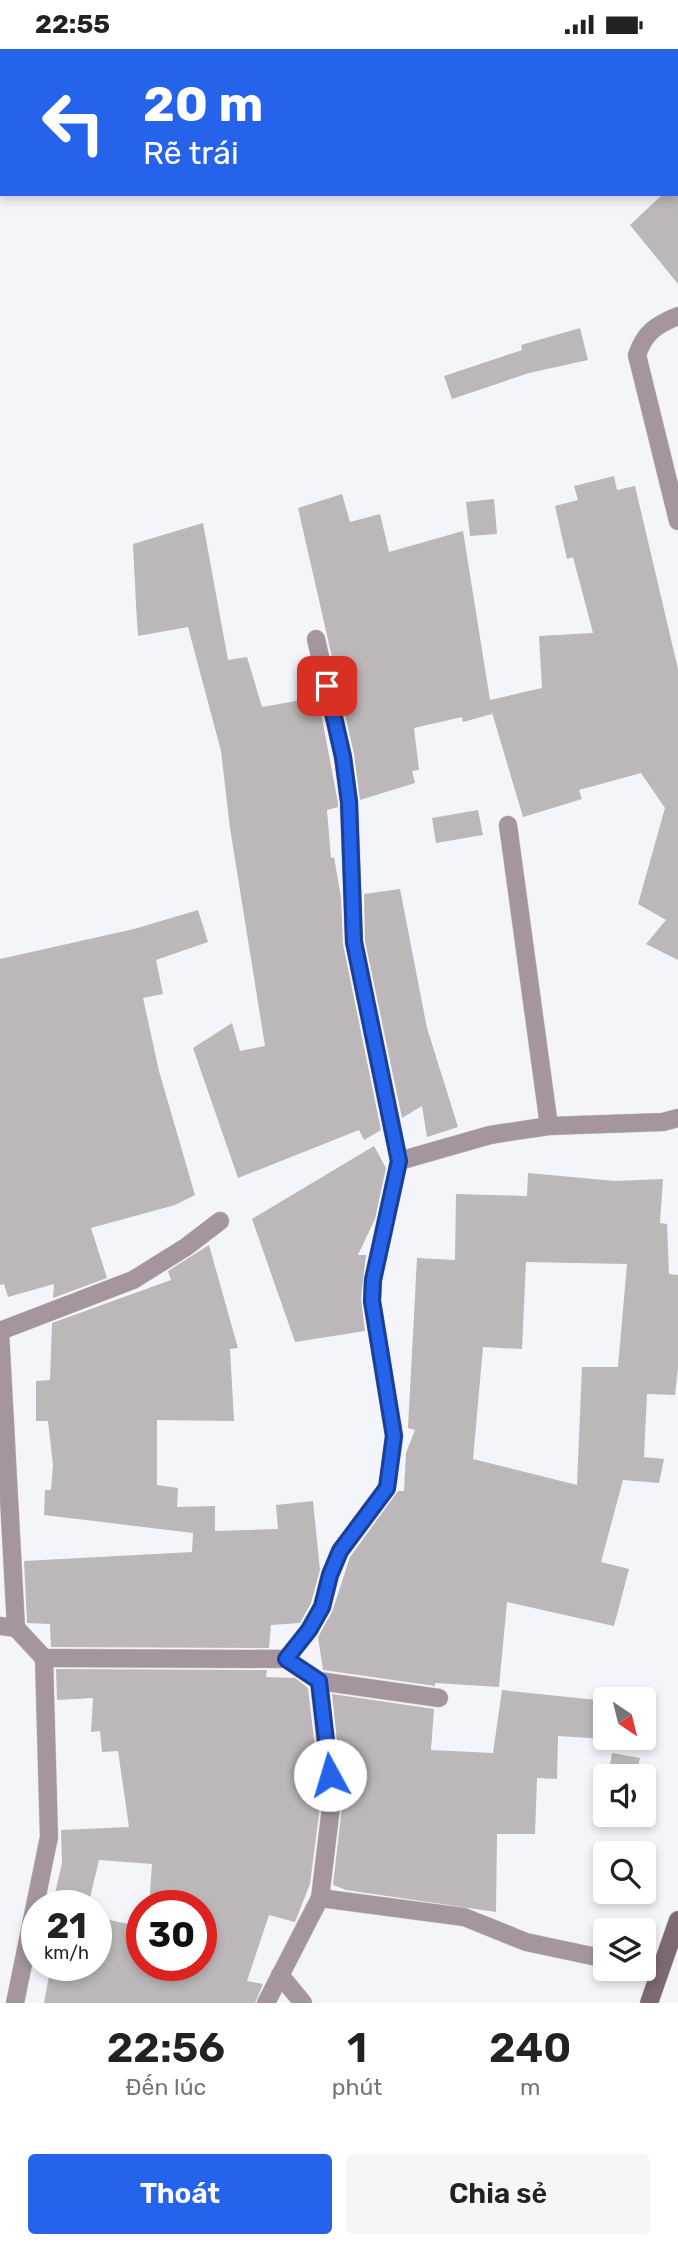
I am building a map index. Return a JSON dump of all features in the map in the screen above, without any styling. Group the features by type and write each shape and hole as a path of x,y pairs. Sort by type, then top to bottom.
{"main road":[{"path":"649,2003 678,1920"}],"street":[{"path":"678,316 658,324 643,337 638,355 678,521"},
{"path":"286,1659 309,1630 322,1607 330,1575 340,1551 387,1488 394,1436 372,1301 373,1280 399,1161 354,942 349,802 343,757 317,639"},
{"path":"508,825 549,1126"},
{"path":"399,1161 490,1135 549,1126 663,1122 678,1118"},
{"path":"220,1221 187,1247 132,1280 0,1331 8,1627 44,1658 286,1659 319,1681 439,1698"},
{"path":"15,2003 49,1837 44,1658"},
{"path":"266,2003 320,1898 332,1799 319,1681"},
{"path":"320,1898 464,1917 526,1943 593,1956"},
{"path":"280,1975 303,2003"}],"building":[{"path":"661,196 678,196 678,284 630,225"},
{"path":"580,328 588,360 529,373 452,399 444,376 522,350 521,345"},
{"path":"614,476 617,490 635,486 678,669 678,960 646,944 666,920 638,904 665,808 641,773 579,790 582,799 523,817 491,709 492,714 463,722 462,717 414,728 419,770 412,771 415,783 360,800 354,754 298,508 342,494 350,522 380,514 389,552 463,531 490,700 542,688 539,636 593,633 573,557 567,559 555,506 578,500 574,486"},
{"path":"494,499 497,534 470,536 466,502"},
{"path":"203,523 228,660 247,657 262,707 318,697 338,803 338,807 327,810 331,858 334,857 341,897 343,944 381,1130 364,1140 359,1130 238,1178 193,1048 232,1023 240,1051 265,1046 230,828 221,751 188,627 138,636 136,605 133,544"},
{"path":"478,810 483,835 436,843 432,818"},
{"path":"400,889 427,1028 458,1127 427,1137 422,1106 402,1118 365,941 364,894"},
{"path":"198,910 208,942 156,960 163,994 143,998 159,1071 195,1195 175,1205 91,1228 107,1278 53,1298 54,1284 8,1297 4,1284 0,1285 0,959 134,929"},
{"path":"374,1146 386,1168 375,1219 358,1255 366,1255 361,1299 365,1331 295,1342 252,1219"},
{"path":"528,1173 615,1181 663,1179 660,1223 667,1224 669,1274 678,1275 678,1367 675,1395 647,1394 644,1457 664,1459 659,1483 623,1480 601,1562 629,1569 614,1626 507,1602 499,1687 435,1683 435,1686 323,1670 318,1637 332,1612 350,1557 398,1491 404,1491 406,1453 415,1430 408,1428 417,1258 455,1260 456,1194 527,1196","holes":["526,1262 627,1264 618,1367 582,1367 577,1485 473,1459 483,1347 522,1349"]},
{"path":"209,1245 238,1348 230,1349 234,1421 157,1420 157,1485 178,1488 177,1507 215,1506 215,1531 278,1529 276,1505 313,1501 320,1570 311,1603 300,1623 271,1625 269,1648 51,1647 50,1624 27,1623 24,1561 192,1552 193,1533 44,1515 45,1490 51,1490 53,1465 48,1421 36,1421 36,1381 50,1380 52,1323 171,1280 168,1271"},
{"path":"56,1669 267,1670 266,1677 295,1678 308,1688 321,1799 310,1884 295,1922 269,1915 247,1981 263,1984 255,2003 44,2003 48,1981 112,1981 112,1920 126,1924 126,1981 217,1981 217,1890 150,1890 152,1864 99,1860 92,1890 56,1890 62,1863 61,1830 129,1827 118,1751 102,1752 100,1731 91,1732 93,1698 57,1700"},
{"path":"502,1690 593,1700 593,1738 558,1736 557,1779 537,1778 535,1834 497,1834 496,1912 346,1890 333,1885 343,1798 332,1694 434,1709 431,1750 493,1753"},
{"path":"612,1753 640,1758 639,1764 610,1764"}],"route":[{"path":"327,686 343,757 349,802 354,942 399,1161 373,1280 372,1301 385,1366 394,1436 387,1488 340,1551 330,1575 322,1607 309,1630 286,1659 319,1681 330,1775"}]}
